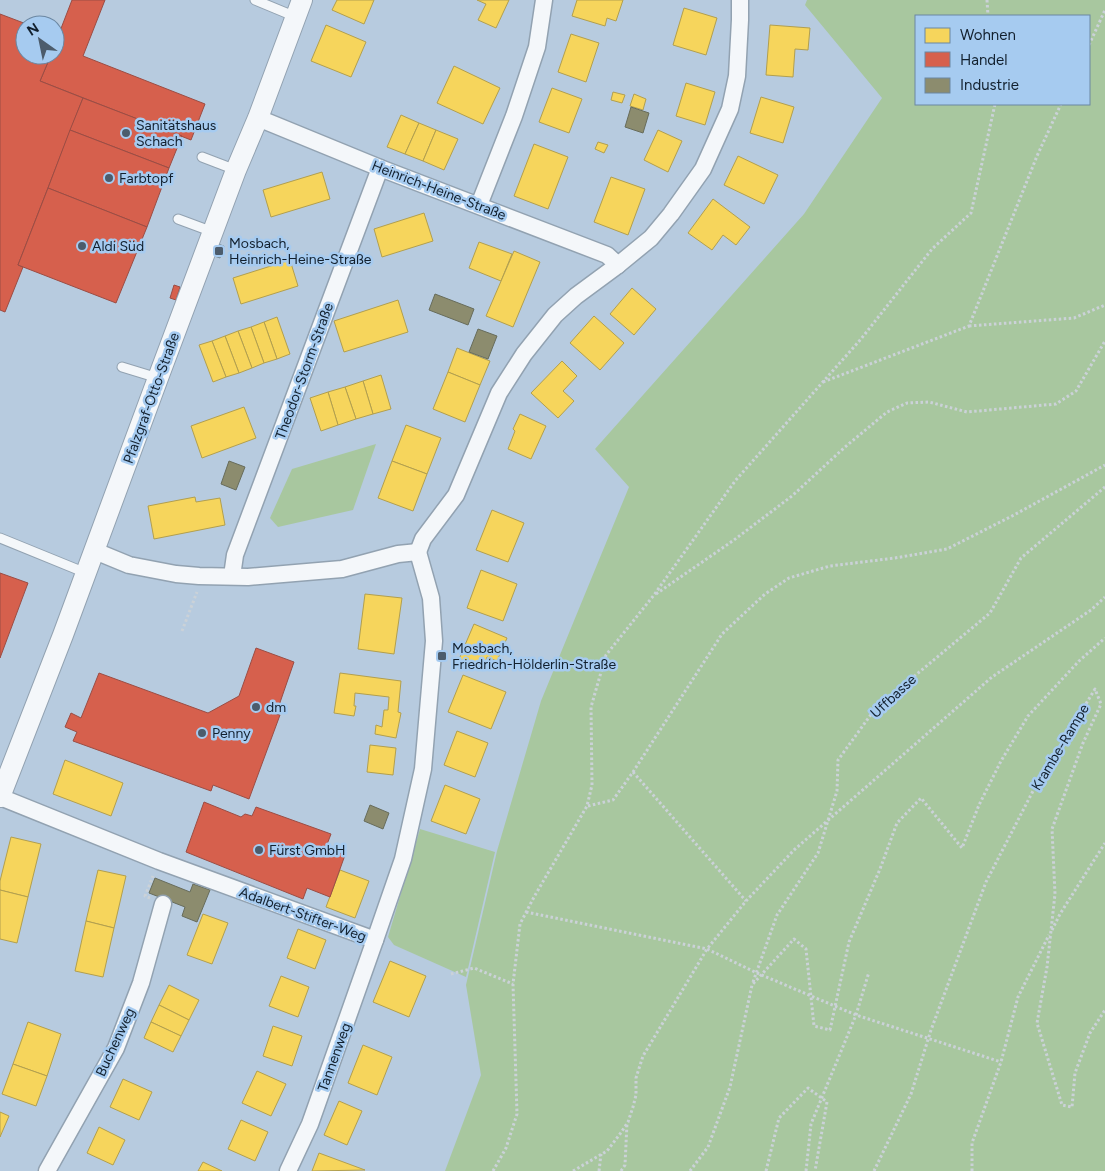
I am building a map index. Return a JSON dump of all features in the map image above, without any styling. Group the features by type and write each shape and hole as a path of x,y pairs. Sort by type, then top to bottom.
{"street":[{"path":"479,205 514,116 537,48 544,0"},
{"path":"95,551 129,565 176,574 248,577 342,569 398,554 418,552 423,539 456,495 499,393 524,354 555,315 576,296 651,238 703,168 730,109 737,76 740,0"},
{"name":"Pfalzgraf-Otto-Straße","path":"0,797 95,551 236,170 258,118 299,9"},
{"name":"Heinrich-Heine-Straße","path":"258,118 380,168 607,255 618,265"},
{"name":"Theodor-Storm-Straße","path":"232,576 235,555 380,168"},
{"name":"Adalbert-Stifter-Weg","path":"0,797 158,861 376,940 403,859 423,769 434,641 431,598 418,552"},
{"name":"Buchenweg","path":"47,1171 116,1048 141,983 163,904"},
{"name":"Tannenweg","path":"288,1171 310,1124 376,940"}],"lane":[{"path":"255,0 299,9"},
{"path":"202,157 236,170"},
{"path":"178,219 214,232"},
{"path":"122,368 158,378"},
{"path":"0,538 86,573"}],"path":[{"path":"987,0 988,15"},
{"path":"1090,43 1105,10"},
{"path":"493,1171 506,1148 517,1114 513,984 520,924 587,806 592,785 591,707 606,655 654,595 735,480 861,339 932,249 971,213 995,105"},
{"path":"969,326 1037,156 1061,105"},
{"path":"823,382 969,326 1074,318 1105,305"},
{"path":"654,595 734,540 792,496 845,447 887,412 907,403 929,402 967,412 1056,404 1076,391 1105,341"},
{"path":"587,806 613,800 634,772 722,634 765,594 789,578 830,566 948,549 1105,465"},
{"name":"Uffbasse","path":"690,1171 708,1147 730,1086 752,985 777,915 818,853 836,791 838,760 875,709 990,613 1021,558 1105,487"},
{"path":"182,631 199,586"},
{"path":"621,1171 625,1165 628,1122 636,1095 636,1078 643,1056 707,950 746,901 794,850 992,677 1091,610 1105,597"},
{"path":"752,985 794,939 806,949 814,1026 830,1030 849,942 897,823 921,798 962,848 979,805 992,779 1028,716 1079,661 1105,638"},
{"name":"Krambe-Rampe","path":"874,1171 911,1094 929,1038 986,882 1034,789 1095,689 1101,704 1083,743 1052,829 1055,894 1047,967 1037,1024 1062,1105 1072,1107 1075,1073 1090,1033 1105,1010"},
{"path":"634,772 746,901"},
{"path":"972,1171 972,1143 1001,1062 1018,997 1060,914 1105,843"},
{"path":"158,861 145,896 163,904"},
{"path":"526,912 707,950 856,1015 1001,1062"},
{"path":"451,974 474,968 513,984"},
{"path":"806,1171 811,1124 856,1015 869,972"},
{"path":"766,1171 779,1118 808,1088 827,1102 815,1171"},
{"path":"573,1171 607,1150 628,1122"},
{"path":"599,1171 602,1154"}],"green space":[{"path":"807,0 1105,0 1105,1171 445,1171 481,1075 466,985 497,851 541,701 629,487 595,449 804,214 882,98 805,5"},
{"path":"376,444 353,510 278,527 270,518 292,469"},
{"path":"420,829 495,852 466,977 394,945 388,937"}],"building: Wohnen":[{"path":"337,0 374,0 364,24 332,10"},
{"path":"477,0 509,0 496,28 478,20 486,4"},
{"path":"577,0 623,0 616,21 607,18 605,26 572,16"},
{"path":"684,8 717,18 706,55 673,45"},
{"path":"326,25 366,42 351,77 311,61"},
{"path":"770,25 810,28 808,50 795,49 793,77 766,75"},
{"path":"571,34 599,43 586,82 558,72"},
{"path":"454,66 500,88 483,124 437,103"},
{"path":"686,83 715,92 705,125 676,116"},
{"path":"552,88 582,99 569,133 539,122"},
{"path":"613,92 625,95 622,103 611,100"},
{"path":"634,94 646,99 643,110 630,106"},
{"path":"761,97 794,107 783,143 750,133"},
{"path":"401,115 419,123 405,154 387,147"},
{"path":"419,123 436,130 423,161 405,154"},
{"path":"436,130 458,139 444,170 423,161"},
{"path":"658,130 682,141 668,172 644,160"},
{"path":"598,142 608,145 604,153 595,149"},
{"path":"534,144 568,157 548,209 514,196"},
{"path":"738,156 778,175 764,204 724,185"},
{"path":"322,172 330,199 271,217 263,190"},
{"path":"611,177 645,189 628,235 594,222"},
{"path":"713,199 750,227 736,245 723,235 712,250 688,233"},
{"path":"424,213 433,241 382,257 374,229"},
{"path":"479,242 512,254 501,281 469,268"},
{"path":"514,251 540,262 513,327 486,316"},
{"path":"290,260 298,286 241,304 233,278"},
{"path":"632,288 656,309 634,335 610,314"},
{"path":"398,300 408,332 344,352 334,321"},
{"path":"594,316 624,343 600,370 570,343"},
{"path":"277,317 290,354 277,359 264,322"},
{"path":"264,322 277,359 264,363 251,327"},
{"path":"251,327 264,363 252,368 238,331"},
{"path":"238,331 252,368 239,373 225,336"},
{"path":"225,336 239,373 226,377 212,341"},
{"path":"212,341 226,377 213,382 199,345"},
{"path":"457,348 490,361 480,385 448,372"},
{"path":"562,361 577,376 563,391 574,401 558,418 531,393"},
{"path":"448,372 480,385 465,422 433,409"},
{"path":"381,375 391,409 373,414 363,381"},
{"path":"363,381 373,414 356,419 345,387"},
{"path":"345,387 356,419 338,425 328,392"},
{"path":"328,392 338,425 321,431 310,398"},
{"path":"244,407 256,438 202,458 191,426"},
{"path":"520,414 546,426 531,459 508,449 515,431 513,429"},
{"path":"406,425 441,438 427,474 392,461"},
{"path":"392,461 427,474 413,511 378,498"},
{"path":"195,497 196,502 220,498 225,525 154,539 148,506"},
{"path":"492,510 524,523 508,562 476,550"},
{"path":"481,570 517,584 503,621 467,608"},
{"path":"365,594 402,598 394,654 358,649"},
{"path":"474,624 507,638 497,661 487,657 483,668 459,659"},
{"path":"340,673 401,681 398,712 401,713 396,738 375,734 376,725 382,727 384,710 388,710 389,697 355,693 354,706 356,706 354,716 334,713"},
{"path":"463,675 506,692 491,729 448,712"},
{"path":"457,731 488,743 475,777 444,765"},
{"path":"370,745 396,748 393,775 367,772"},
{"path":"65,760 123,783 111,816 53,794"},
{"path":"445,785 480,799 466,834 431,821"},
{"path":"11,837 41,844 28,897 0,890 0,881"},
{"path":"98,870 126,876 114,928 86,921"},
{"path":"340,870 369,881 355,918 326,907"},
{"path":"0,890 28,897 17,943 0,939"},
{"path":"203,914 228,923 212,964 187,955"},
{"path":"86,921 114,928 103,977 75,971"},
{"path":"298,929 326,940 315,969 287,958"},
{"path":"390,961 426,976 409,1017 373,1002"},
{"path":"281,976 309,987 298,1017 269,1006"},
{"path":"169,985 199,1000 189,1020 159,1005"},
{"path":"159,1005 189,1020 181,1036 151,1022"},
{"path":"28,1022 61,1034 47,1076 13,1064"},
{"path":"151,1022 181,1036 173,1052 144,1038"},
{"path":"273,1026 302,1036 292,1066 263,1056"},
{"path":"363,1045 392,1057 377,1095 348,1083"},
{"path":"13,1064 47,1076 36,1106 2,1094"},
{"path":"257,1071 286,1084 271,1116 242,1103"},
{"path":"123,1079 152,1092 139,1120 110,1107"},
{"path":"339,1101 362,1111 347,1145 324,1135"},
{"path":"0,1112 9,1116 0,1137"},
{"path":"241,1120 268,1132 255,1161 228,1149"},
{"path":"99,1127 125,1140 113,1165 87,1153"},
{"path":"319,1153 365,1170 312,1171"},
{"path":"203,1162 222,1171 198,1171"}],"building: Handel":[{"path":"72,0 105,0 83,56 205,104 191,140 40,81 47,65 65,65 65,18"},
{"path":"0,14 15,20 15,65 47,65 40,81 83,98 18,265 23,267 5,312 0,310"},
{"name":"Sanitätshaus Schach","path":"83,98 182,136 169,168 70,130"},
{"name":"Farbtopf","path":"70,130 169,168 147,227 48,188"},
{"name":"Aldi Süd","path":"48,188 147,227 116,303 18,265"},
{"path":"174,285 180,287 176,300 170,298"},
{"path":"0,573 28,583 0,658"},
{"path":"256,648 294,662 276,714 280,715 249,799 213,785 211,791 73,741 77,732 65,727 71,713 81,718 99,673 208,713 239,696"},
{"name":"Fürst GmbH","path":"204,802 241,817 245,814 252,816 256,807 331,834 326,847 345,855 330,897 307,888 303,899 186,852"}],"building: Industrie":[{"path":"631,107 649,113 643,133 625,127"},
{"path":"435,294 474,309 468,325 429,310"},
{"path":"478,329 497,336 488,359 469,352"},
{"path":"229,461 245,467 236,490 221,484"},
{"path":"370,805 389,813 383,829 364,821"},
{"path":"155,878 190,892 193,884 210,890 197,922 182,916 185,907 149,893"}],"building: Sonstige":[{"path":"218,244 224,246 220,258 214,256"}],"place":[{"name":"Sanitätshaus Schach","path":"126,133"},
{"name":"Farbtopf","path":"109,178"},
{"name":"Aldi Süd","path":"82,246"},
{"name":"Mosbach, Heinrich-Heine-Straße","path":"219,251"},
{"name":"Mosbach, Friedrich-Hölderlin-Straße","path":"442,656"},
{"name":"dm","path":"256,707"},
{"name":"Penny","path":"202,733"},
{"name":"Fürst GmbH","path":"259,850"}]}
